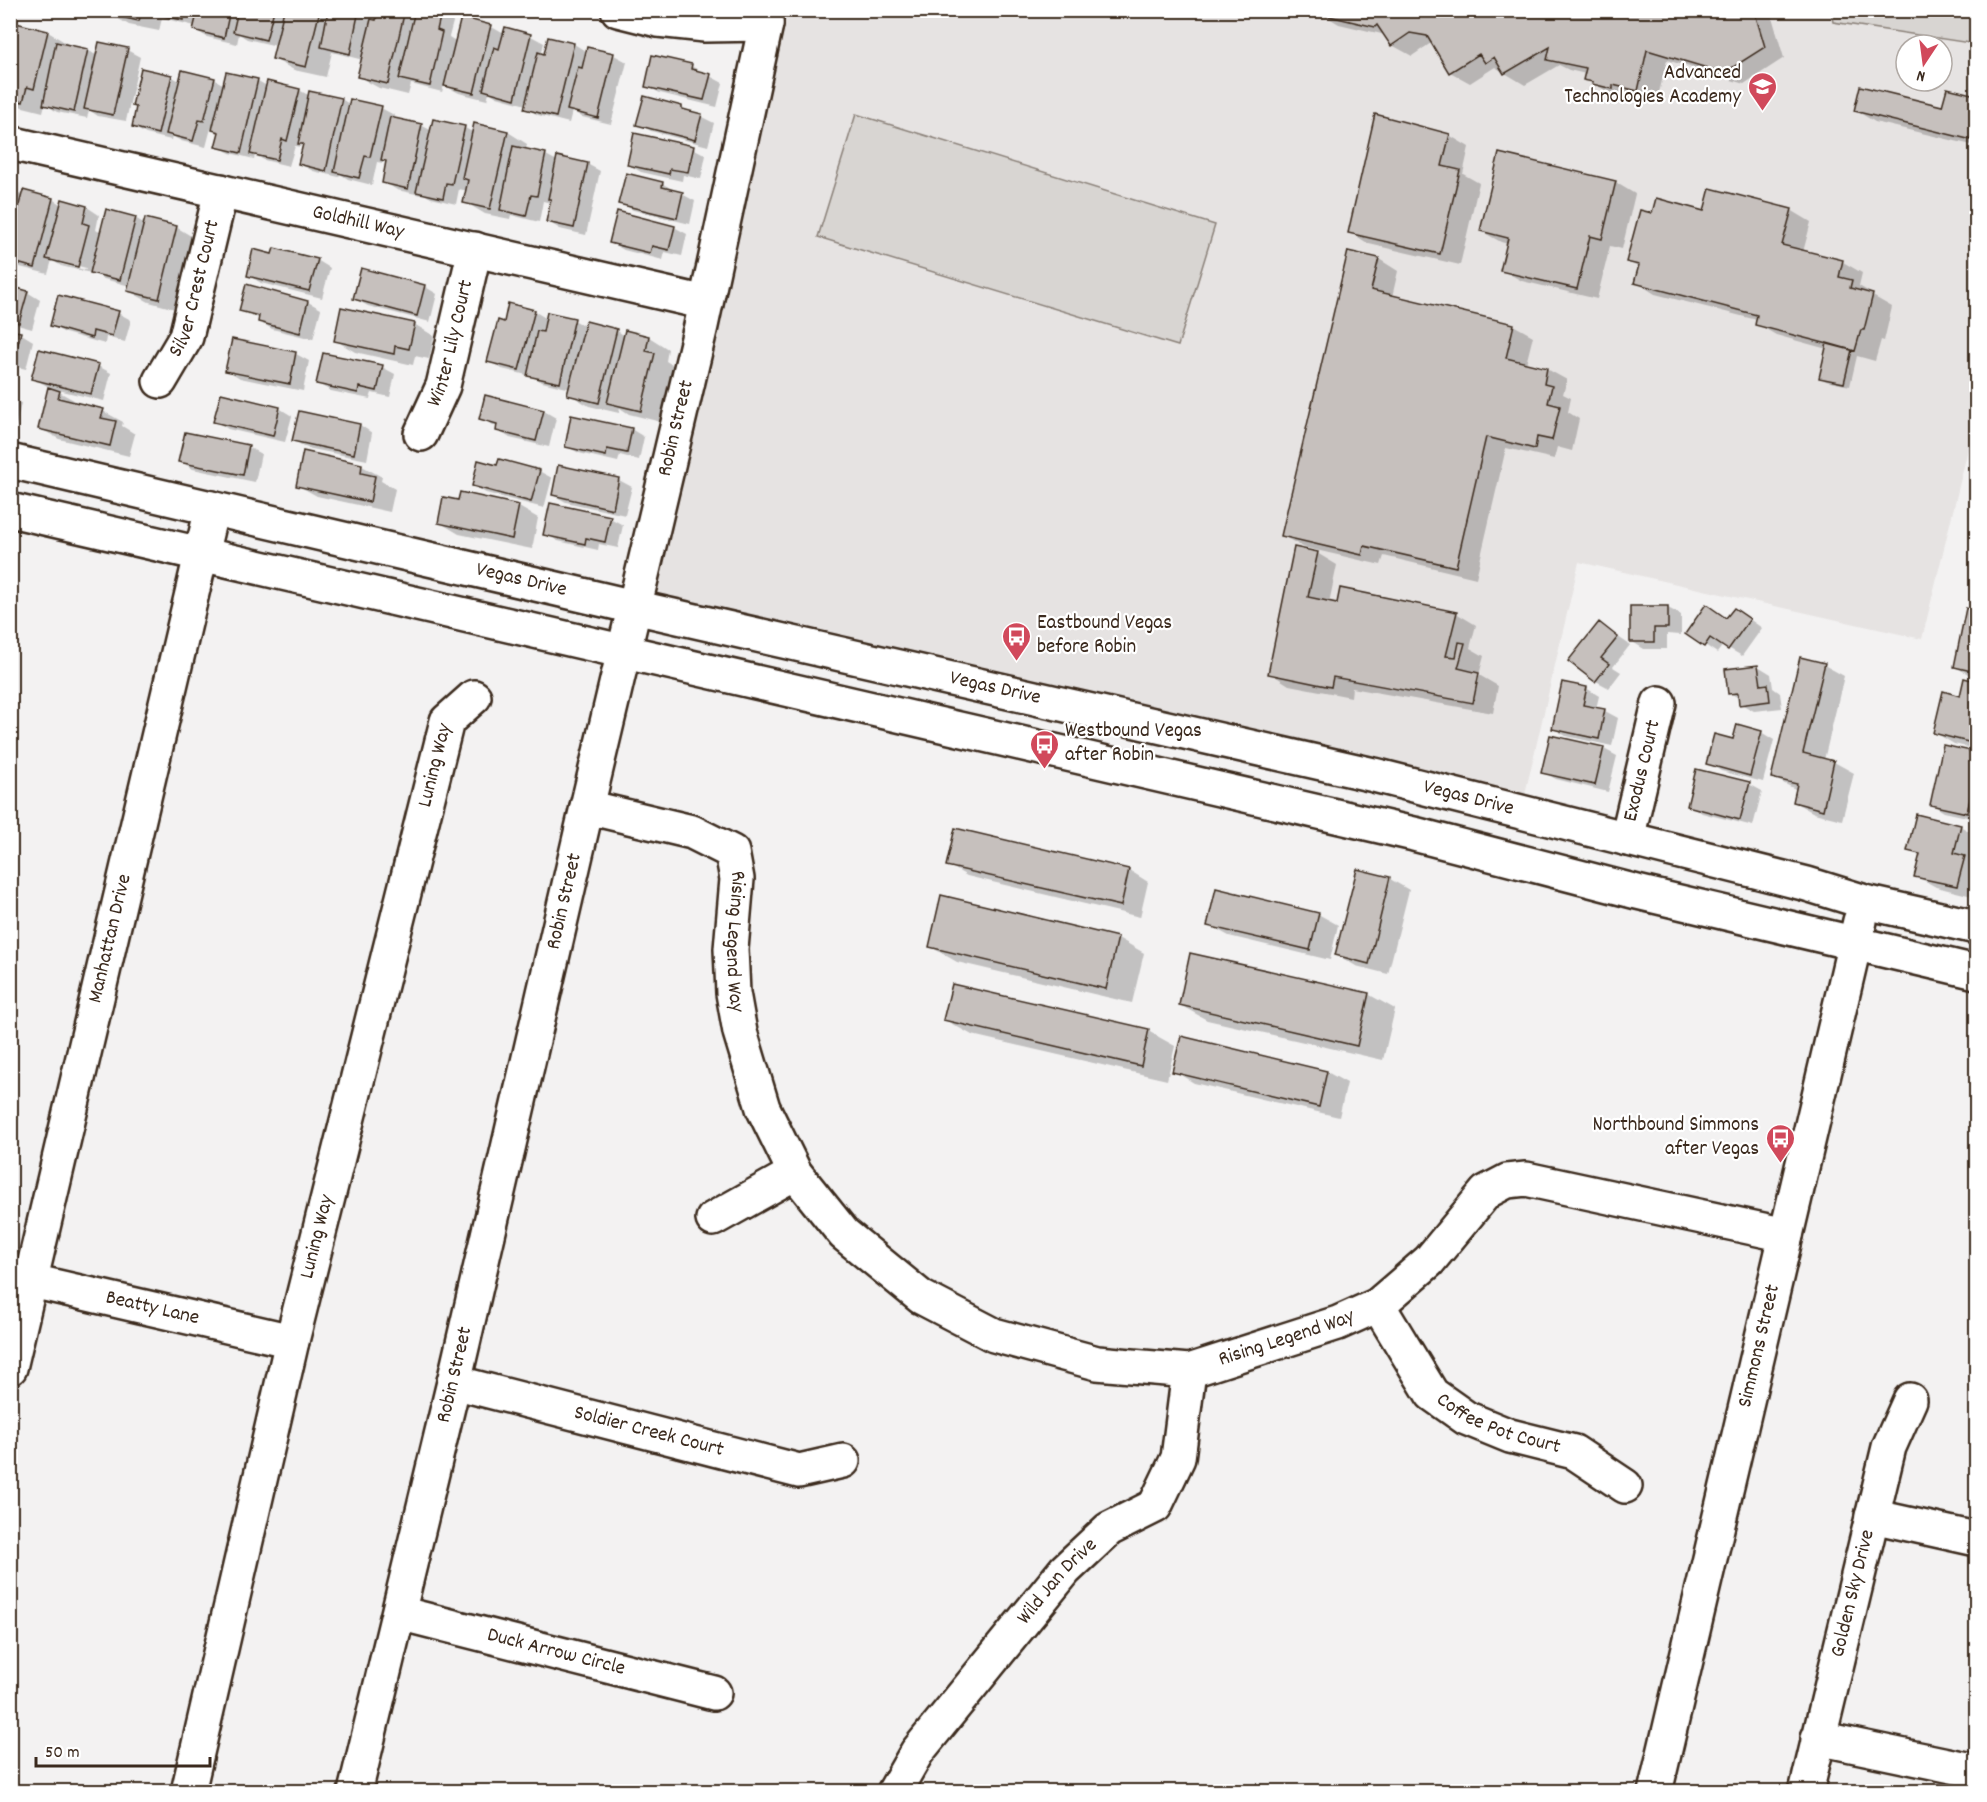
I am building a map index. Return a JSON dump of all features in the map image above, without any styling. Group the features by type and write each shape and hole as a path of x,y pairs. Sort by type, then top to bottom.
{"street":[{"path":"618,10 658,20 705,25 766,17"},
{"name":"Robin Street","path":"355,1791 454,1382 706,303 766,17"},
{"name":"Goldhill Way","path":"10,143 706,303"},
{"name":"Silver Crest Court","path":"160,381 186,337 220,191"},
{"name":"Winter Lily Court","path":"421,434 443,386 475,249"},
{"name":"Vegas Drive","path":"10,461 634,607 1406,783 1807,884 1865,902 1977,927"},
{"name":"Manhattan Drive","path":"10,1368 21,1278 212,508"},
{"path":"10,510 1414,834 1626,890 1977,972"},
{"name":"Luning Way","path":"188,1791 292,1341 447,722 474,696"},
{"name":"Exodus Court","path":"1628,839 1659,703"},
{"path":"1173,779 1182,732"},
{"name":"Rising Legend Way","path":"587,807 692,832 732,852 737,879 731,950 733,993 740,1032 763,1108 795,1173 844,1233 921,1297 994,1335 1097,1363 1189,1371 1338,1323 1378,1305 1429,1261 1486,1192 1507,1181 1526,1179 1786,1235"},
{"name":"Simmons Street","path":"1655,1791 1865,902"},
{"path":"713,1220 795,1173"},
{"name":"Beatty Lane","path":"21,1278 292,1341"},
{"name":"Coffee Pot Court","path":"1378,1305 1432,1394 1466,1418 1509,1436 1574,1452 1625,1486"},
{"name":"Wild Jan Drive","path":"894,1791 917,1752 1065,1570 1109,1529 1155,1506 1178,1458 1189,1371"},
{"name":"Soldier Creek Court","path":"454,1382 799,1471 843,1461"},
{"name":"Golden Sky Drive","path":"1806,1791 1889,1447 1910,1400"},
{"path":"1872,1516 1977,1539"},
{"name":"Duck Arrow Circle","path":"399,1613 714,1693"},
{"path":"1818,1738 1977,1771"}],"shaded area":[{"path":"766,11 1976,11 1976,416 1922,639 1579,562 1521,811 634,607"},
{"path":"1831,11 1976,11 1976,44 1954,41 1954,33 1904,33 1833,22"},
{"path":"856,114 1215,225 1178,346 818,237"}],"building":[{"path":"108,10 142,10 139,21 107,14"},
{"path":"151,10 185,10 183,20 150,13"},
{"path":"198,10 230,10 224,38 193,30"},
{"path":"238,10 274,10 266,40 233,32"},
{"path":"284,10 320,10 306,67 272,59"},
{"path":"328,10 359,10 350,54 321,47"},
{"path":"378,10 405,10 388,84 357,77 371,19 376,20"},
{"path":"415,10 441,13 437,30 442,32 430,86 399,79"},
{"path":"1318,10 1754,10 1765,47 1724,73 1647,50 1638,91 1613,85 1613,89 1583,80 1586,68 1547,60 1550,47 1504,74 1494,57 1485,63 1479,54 1449,73 1427,36 1410,33 1391,46 1377,25 1375,27 1317,13"},
{"path":"461,17 491,25 474,93 444,86"},
{"path":"16,23 48,31 34,89 27,87 23,102 10,99 10,44"},
{"path":"505,27 531,34 515,99 483,90 494,47 499,49"},
{"path":"548,37 574,43 556,117 524,109 538,52 544,54"},
{"path":"56,42 88,49 74,112 43,105"},
{"path":"99,42 128,48 113,115 84,109"},
{"path":"587,47 614,53 598,118 567,110 578,67 582,68"},
{"path":"652,55 692,64 691,69 711,74 704,100 645,87"},
{"path":"141,68 172,75 158,134 132,127 136,107 132,106"},
{"path":"182,70 215,78 204,121 199,120 193,141 166,134"},
{"path":"226,72 258,79 241,153 215,147 219,132 212,130"},
{"path":"267,81 300,89 287,141 282,139 277,160 250,154"},
{"path":"1860,86 1942,106 1946,93 1954,93 1954,90 1976,95 1976,141 1854,111"},
{"path":"309,91 342,98 326,171 298,164 303,144 298,144"},
{"path":"644,96 702,114 695,140 636,125"},
{"path":"350,99 382,106 370,157 365,156 359,178 334,172"},
{"path":"1375,114 1450,134 1442,166 1460,170 1440,254 1348,233"},
{"path":"390,117 422,124 408,189 382,183 386,161 381,160"},
{"path":"433,119 465,126 452,184 446,183 443,198 416,192"},
{"path":"474,123 508,131 490,209 463,203 468,180 462,178"},
{"path":"634,133 694,146 688,172 670,169 669,174 627,165"},
{"path":"513,146 546,153 537,196 531,195 526,216 500,210"},
{"path":"1499,153 1616,181 1602,239 1590,236 1577,289 1500,271 1508,238 1480,231"},
{"path":"557,156 588,163 574,228 546,222 551,199 548,199"},
{"path":"626,173 663,182 662,187 683,192 677,218 618,204"},
{"path":"1710,188 1792,209 1782,245 1843,260 1839,277 1852,280 1850,288 1873,294 1864,330 1861,330 1855,351 1755,325 1757,315 1634,283 1639,265 1626,262 1640,210 1652,213 1656,198 1704,211"},
{"path":"23,190 53,198 35,268 10,261 10,239"},
{"path":"62,199 87,206 83,223 89,225 78,267 46,259"},
{"path":"106,209 136,217 120,280 90,273"},
{"path":"617,211 675,226 669,250 652,246 650,253 609,243"},
{"path":"145,218 177,226 159,299 127,291"},
{"path":"274,248 318,259 309,291 247,276 253,249 272,254"},
{"path":"1348,251 1379,258 1371,290 1514,324 1506,358 1547,368 1544,384 1552,386 1548,403 1560,406 1552,440 1537,437 1535,449 1486,437 1456,567 1364,546 1362,555 1281,536"},
{"path":"361,268 425,285 417,316 353,299"},
{"path":"246,284 308,301 300,333 258,322 259,316 239,311"},
{"path":"10,286 28,291 19,323 10,320"},
{"path":"58,295 119,311 112,336 93,331 92,338 50,326"},
{"path":"508,303 535,310 519,370 487,362 498,320 504,322"},
{"path":"341,307 415,323 409,349 395,346 394,354 334,341"},
{"path":"547,312 575,318 560,383 527,376 537,331 543,332"},
{"path":"586,321 617,329 599,403 567,395"},
{"path":"10,330 21,332 13,363 10,362"},
{"path":"625,330 649,336 646,351 655,353 641,411 607,403"},
{"path":"232,339 296,352 290,384 225,371"},
{"path":"1827,343 1852,350 1844,383 1819,378"},
{"path":"39,349 99,364 91,394 31,379"},
{"path":"323,353 383,365 377,391 359,387 358,393 316,384"},
{"path":"48,387 60,391 58,398 104,409 101,418 116,421 110,446 38,429"},
{"path":"221,393 280,407 273,436 213,422"},
{"path":"485,395 544,410 536,441 496,431 497,424 479,419"},
{"path":"299,411 360,424 354,454 292,441"},
{"path":"571,415 632,428 627,453 607,449 606,456 565,447"},
{"path":"185,432 249,445 243,475 178,462"},
{"path":"303,451 362,464 361,473 375,476 370,502 296,486"},
{"path":"499,459 540,470 531,502 472,486 478,460 497,465"},
{"path":"558,465 619,478 613,509 552,495"},
{"path":"460,492 519,505 512,539 438,523 443,497 458,500"},
{"path":"550,503 611,516 605,542 586,538 585,544 543,535"},
{"path":"1294,547 1318,552 1308,597 1337,603 1340,588 1457,612 1446,656 1456,657 1459,642 1465,643 1458,668 1479,673 1473,703 1333,677 1331,687 1268,674"},
{"path":"1706,604 1726,618 1734,608 1750,619 1728,650 1710,638 1704,647 1685,634"},
{"path":"1630,606 1668,606 1668,628 1654,628 1654,642 1630,642"},
{"path":"1966,608 1976,611 1976,672 1954,667"},
{"path":"1599,622 1618,637 1601,658 1609,664 1595,682 1568,661"},
{"path":"1800,657 1825,663 1803,753 1834,761 1823,810 1793,802 1797,784 1771,778"},
{"path":"1758,665 1761,685 1768,684 1770,701 1739,705 1738,693 1728,694 1725,669"},
{"path":"1964,678 1976,681 1976,744 1933,733 1943,691 1960,696"},
{"path":"1562,682 1587,687 1583,705 1605,709 1599,739 1552,729"},
{"path":"1737,724 1762,731 1750,776 1706,764 1714,734 1733,739"},
{"path":"1550,735 1604,747 1595,785 1541,773"},
{"path":"1943,745 1976,752 1976,771 1967,813 1930,805"},
{"path":"1696,769 1750,782 1740,820 1687,806"},
{"path":"1916,814 1961,825 1954,853 1965,856 1957,886 1914,877 1920,854 1907,851"},
{"path":"955,828 1129,869 1121,906 946,866"},
{"path":"1357,869 1390,877 1369,964 1335,955"},
{"path":"1216,888 1319,913 1310,950 1207,926"},
{"path":"941,895 1118,937 1106,989 929,947"},
{"path":"1190,953 1369,993 1357,1046 1179,1005"},
{"path":"952,984 1149,1029 1141,1066 943,1020"},
{"path":"1181,1036 1327,1071 1319,1107 1172,1072"}],"place":[{"name":"Advanced Technologies Academy","path":"1762,112"},
{"name":"Eastbound Vegas before Robin","path":"1016,662"},
{"name":"Westbound Vegas after Robin","path":"1044,770"},
{"name":"Northbound Simmons after Vegas","path":"1780,1164"}]}
